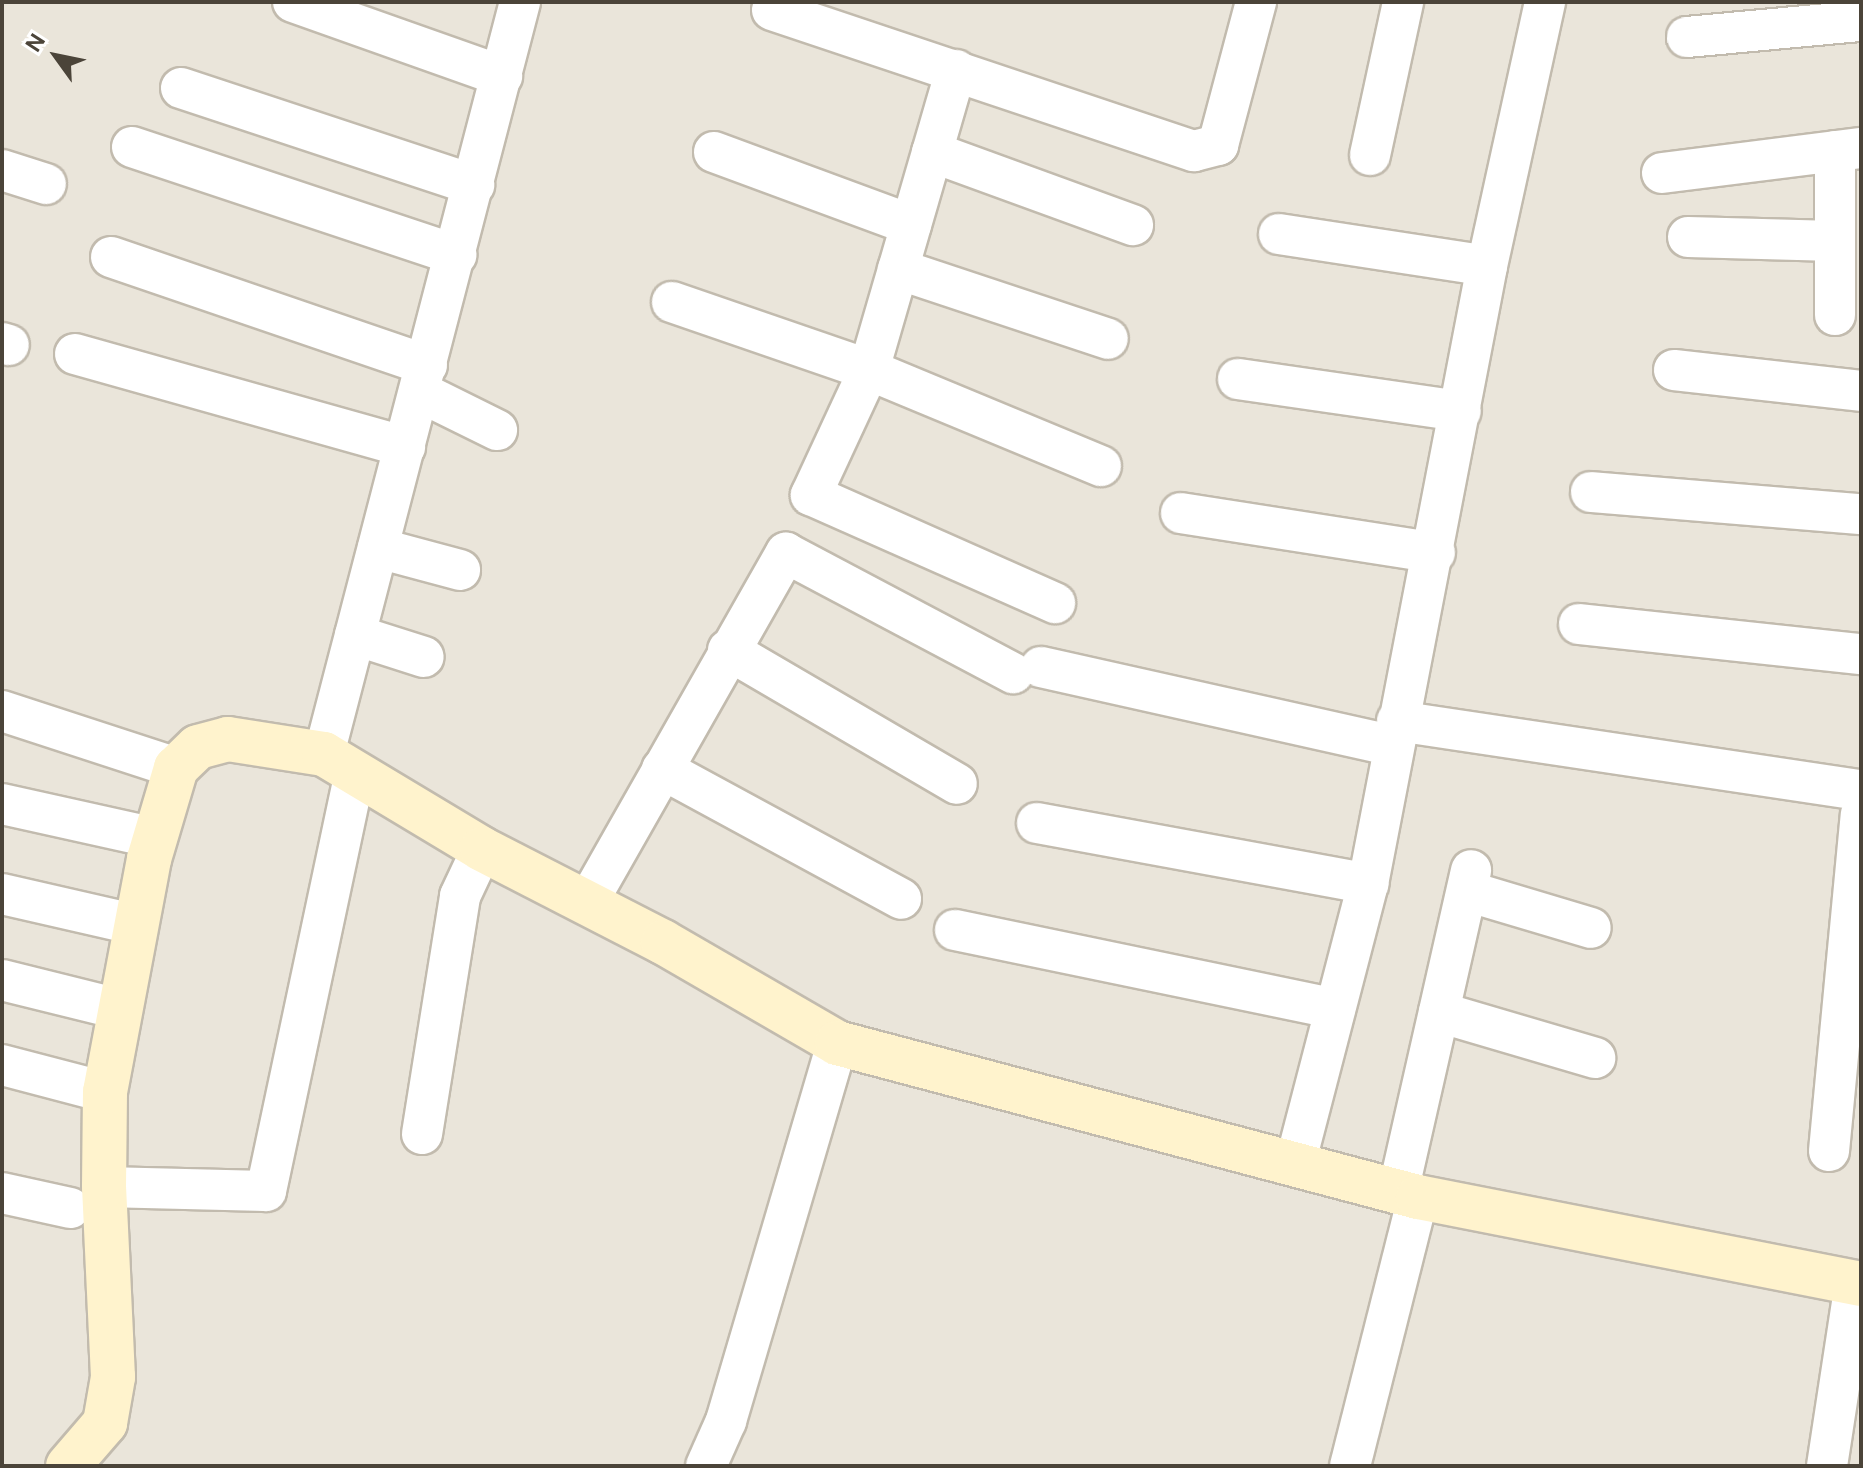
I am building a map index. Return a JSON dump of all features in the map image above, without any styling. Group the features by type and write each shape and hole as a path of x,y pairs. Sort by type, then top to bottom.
{"street":[{"path":"293,2 502,76"},
{"path":"2,1193 87,1197 266,1191 339,764 355,635 457,255 520,2"},
{"path":"772,10 1194,151 1218,145 1256,2"},
{"path":"1370,155 1403,2"},
{"path":"1295,1164 1368,884 1395,734 1435,553 1487,266 1545,2"},
{"path":"1687,37 1861,21"},
{"path":"956,70 869,370 811,495 1055,603"},
{"path":"181,88 474,185"},
{"path":"132,147 457,255"},
{"path":"1662,173 1848,150 1835,241 1835,315"},
{"path":"714,152 911,225"},
{"path":"932,152 1133,225"},
{"path":"2,170 46,184"},
{"path":"1279,234 1487,266"},
{"path":"1688,237 1835,241"},
{"path":"111,257 424,378 497,430"},
{"path":"898,269 1108,339"},
{"path":"672,302 869,370 1101,466"},
{"path":"75,354 405,447"},
{"path":"1674,370 1861,391"},
{"path":"1238,379 1461,411"},
{"path":"1591,492 1861,514"},
{"path":"1181,513 1435,553"},
{"path":"378,548 460,570"},
{"path":"587,903 780,559 795,554 1027,670 1395,734 1861,790"},
{"path":"1579,624 1861,654"},
{"path":"355,635 424,657"},
{"path":"728,650 957,784"},
{"path":"2,711 176,768"},
{"path":"68,1466 105,1423 113,1377 87,1197 119,1009 155,838 176,768 198,747 228,739 339,764 482,849 587,903 837,1043 1408,1194 1858,1284 1827,1466"},
{"path":"662,769 901,899"},
{"path":"2,804 155,838"},
{"path":"1829,1151 1861,815"},
{"path":"1037,823 1368,884"},
{"path":"422,1134 460,896 482,849"},
{"path":"1350,1466 1408,1194 1439,1012 1469,881 1591,928"},
{"path":"2,894 137,925"},
{"path":"955,930 1335,1009"},
{"path":"2,980 119,1009"},
{"path":"1439,1012 1595,1058"},
{"path":"706,1466 726,1421 837,1043"},
{"path":"2,1065 105,1092"}],"shaded area":[{"path":"2,2 1861,2 1861,1466 2,1466"}]}
